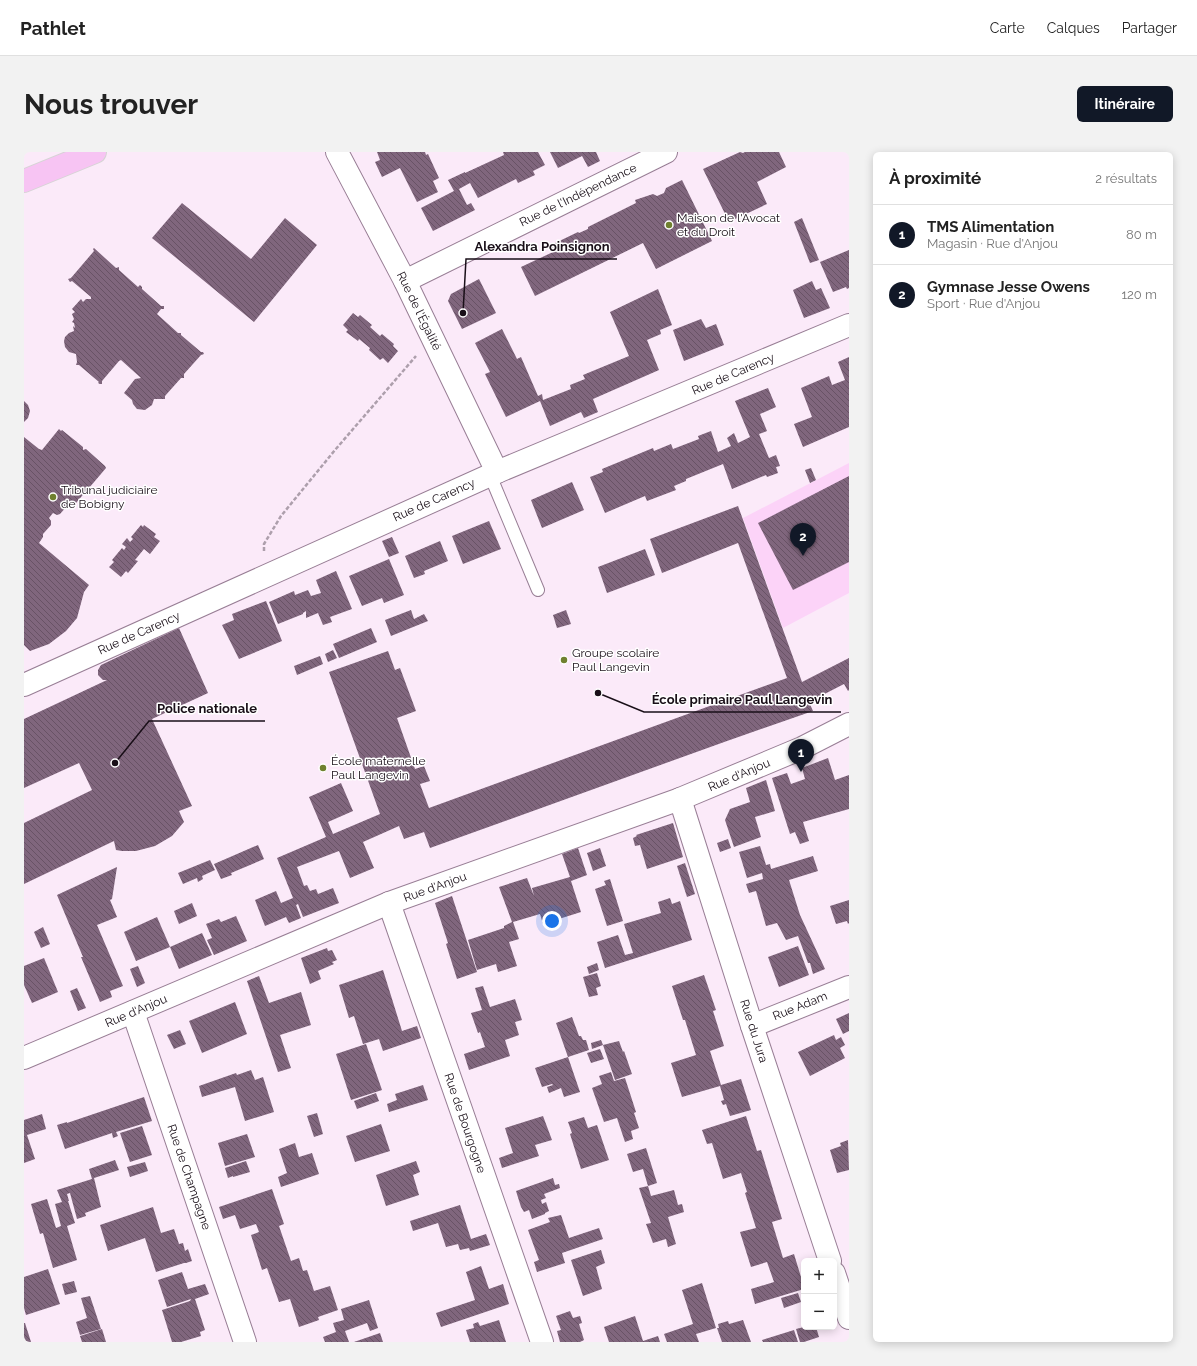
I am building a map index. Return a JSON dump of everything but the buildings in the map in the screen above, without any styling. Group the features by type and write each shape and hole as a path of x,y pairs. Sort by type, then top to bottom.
{"main road":[{"path":"24,181 95,152"}],"street":[{"name":"Rue de l'Égalité","path":"337,152 405,281 494,474"},
{"name":"Rue de l'Indépendance","path":"405,281 666,152"},
{"name":"Rue de Carency","path":"24,685 494,474 849,325"},
{"name":"Rue d'Anjou","path":"24,1058 389,903 680,799 802,748 849,724"},
{"name":"Rue du Jura","path":"680,799 752,1026 829,1258"},
{"name":"Rue de Bourgogne","path":"389,903 542,1342"},
{"name":"Rue Adam","path":"752,1026 849,987"},
{"name":"Rue de Champagne","path":"133,1012 245,1342"},
{"path":"837,1282 849,1318"}],"lane":[{"path":"494,474 538,590"}],"path":[{"path":"267,575 264,544 281,516 340,444 432,338"}],"shaded area":[{"path":"849,463 849,593 783,628 743,518"}],"place":[{"name":"Maison de l'Avocat et du Droit","path":"669,225"},
{"name":"Alexandra Poinsignon","path":"463,313"},
{"name":"Tribunal judiciaire de Bobigny","path":"53,497"},
{"name":"Gymnase Jesse Owens","path":"803,556"},
{"name":"Groupe scolaire Paul Langevin","path":"564,660"},
{"name":"École primaire Paul Langevin","path":"598,693"},
{"name":"Police nationale","path":"115,763"},
{"name":"École maternelle Paul Langevin","path":"323,768"},
{"name":"TMS Alimentation","path":"801,772"}]}
